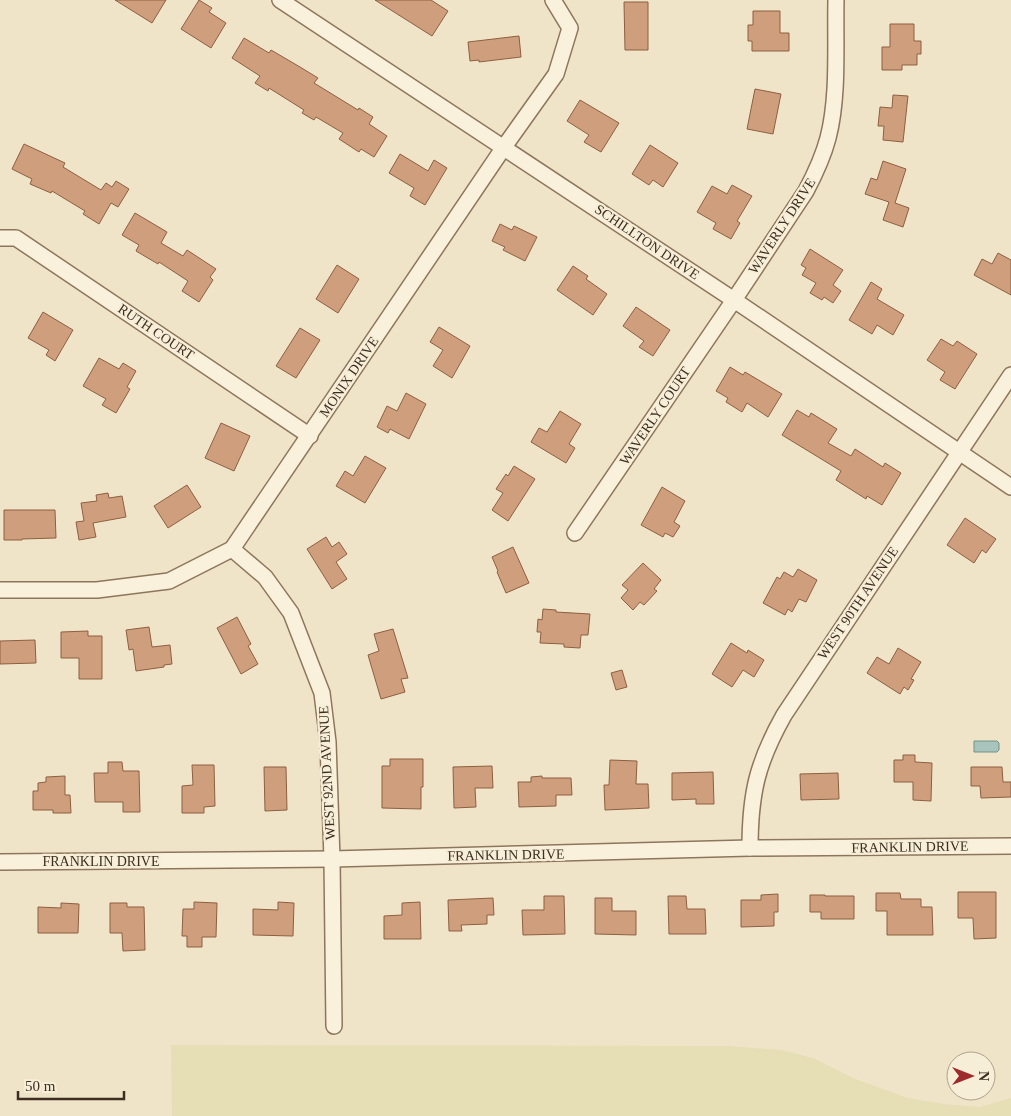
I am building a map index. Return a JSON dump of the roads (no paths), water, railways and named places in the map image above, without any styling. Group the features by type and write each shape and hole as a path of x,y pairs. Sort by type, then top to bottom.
{"street":[{"name":"SCHILLTON DRIVE","path":"280,0 734,300 1011,487"},
{"name":"MONIX DRIVE","path":"0,590 96,590 169,581 232,549 504,147 556,74 570,28 553,0"},
{"name":"WAVERLY DRIVE","path":"734,300 806,191 824,152 835,99 836,0"},
{"name":"RUTH COURT","path":"0,238 16,238 310,436"},
{"name":"WAVERLY COURT","path":"575,533 734,300"},
{"name":"WEST 90TH AVENUE","path":"750,848 751,806 754,788 772,736 789,707 1011,375"},
{"name":"WEST 92ND AVENUE","path":"232,549 265,577 290,613 322,693 328,742 332,859 334,1026"},
{"name":"FRANKLIN DRIVE","path":"0,862 332,859 750,848 1011,846"}],"water":[{"path":"974,741 997,741 999,743 999,750 997,752 974,752"}]}
